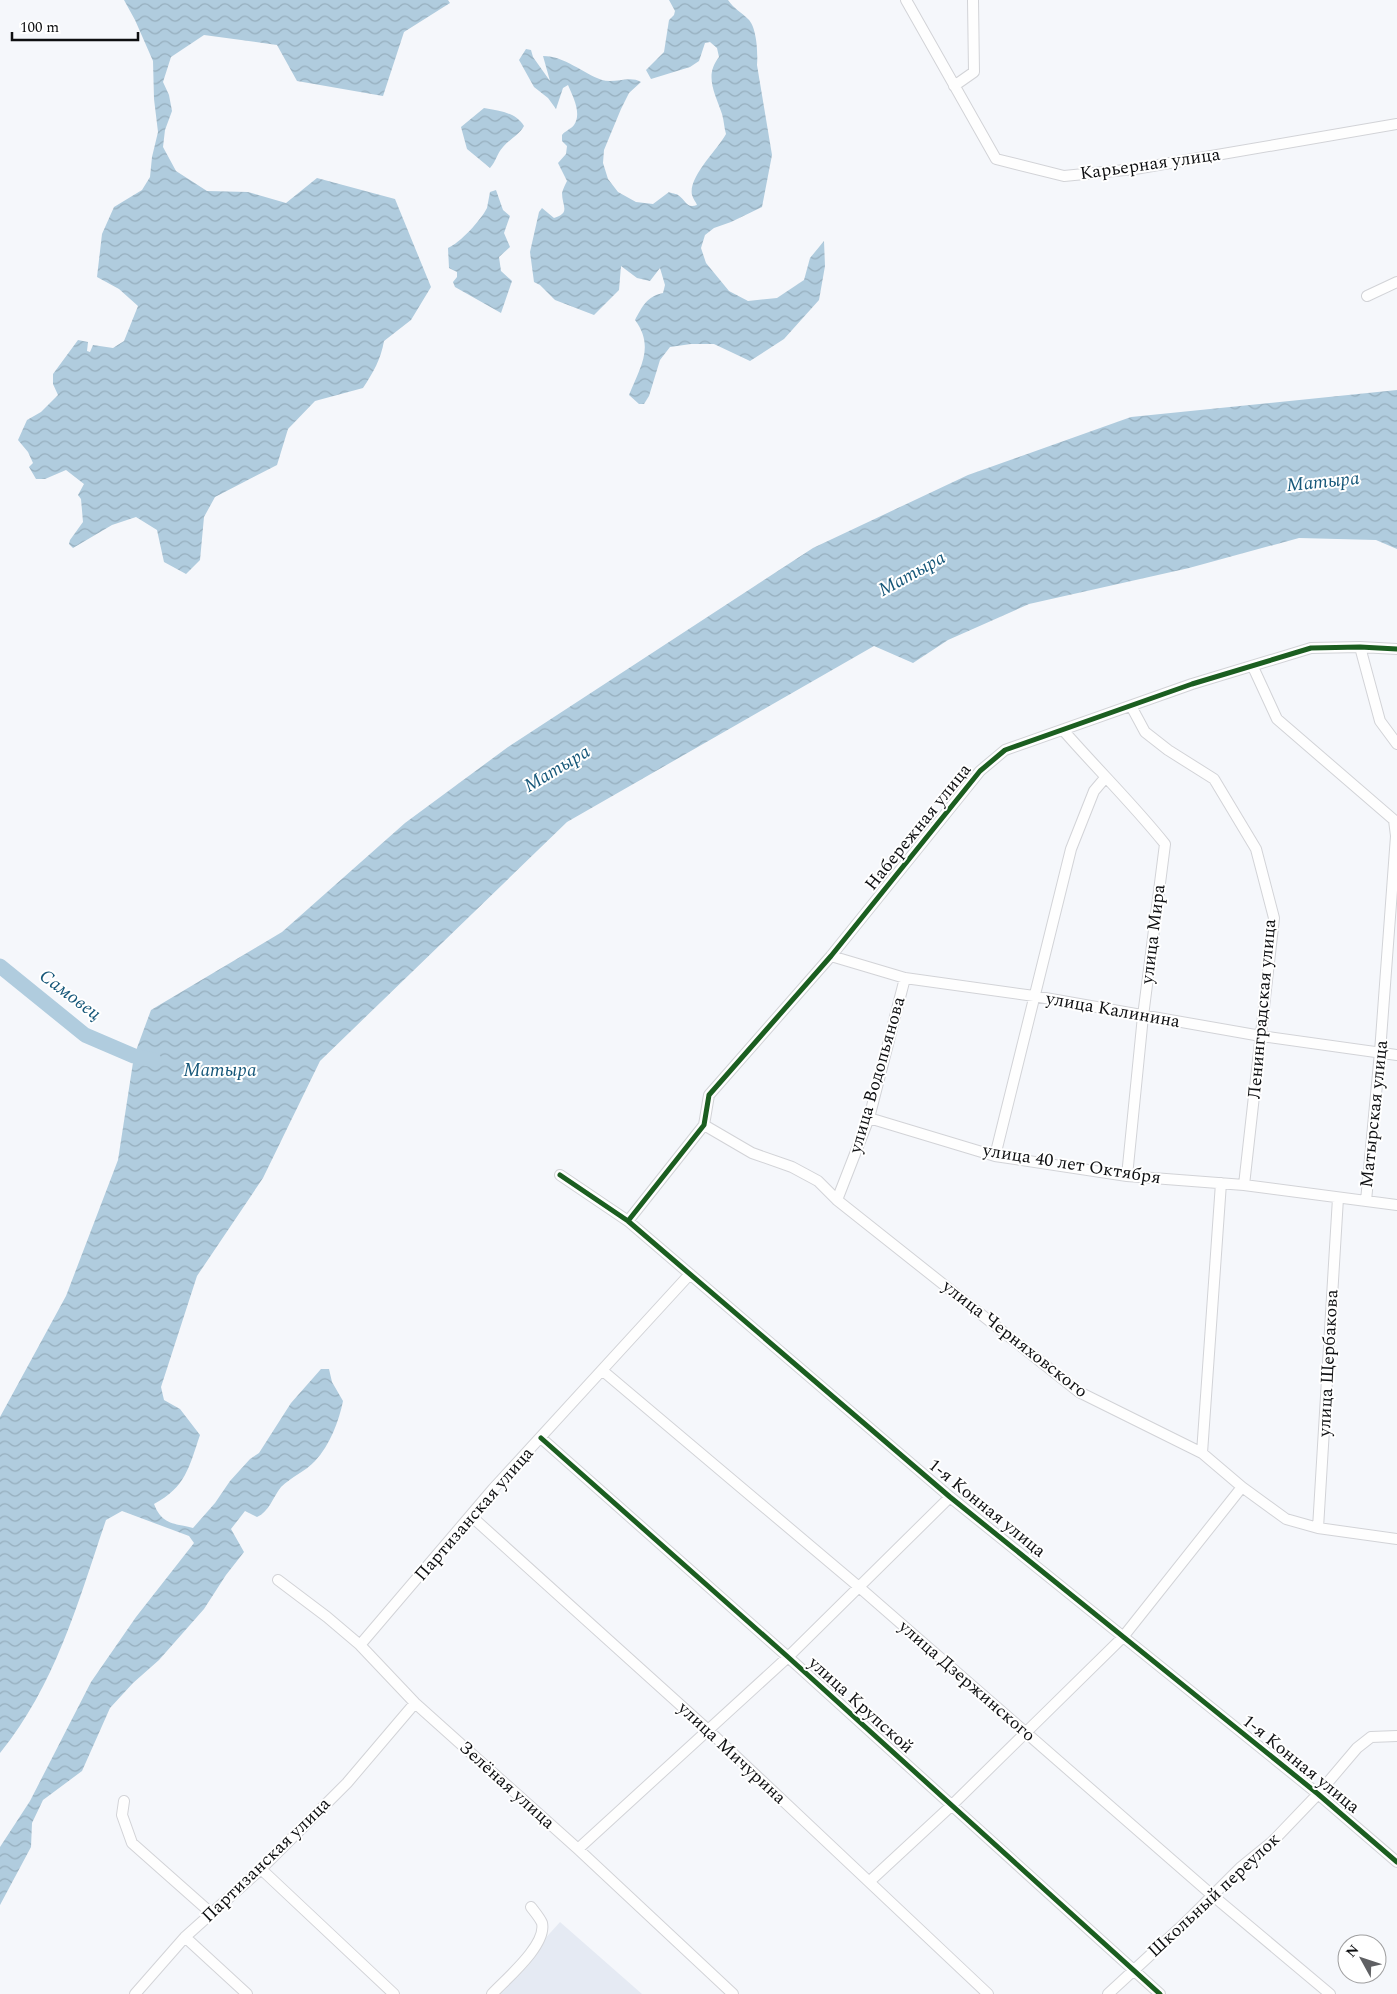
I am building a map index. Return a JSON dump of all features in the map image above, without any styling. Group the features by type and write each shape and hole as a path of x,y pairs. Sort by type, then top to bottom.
{"street":[{"name":"Карьерная улица","path":"906,0 996,159 1064,176 1136,169 1397,124"},
{"path":"954,86 974,72 973,0"},
{"path":"1367,296 1397,282"},
{"path":"1360,647 1380,721 1397,744"},
{"name":"Набережная улица","path":"628,1221 704,1125 709,1095 831,956 980,771 1005,750 1192,684 1311,648 1360,647 1397,649"},
{"name":"Матырская улица","path":"1253,667 1277,718 1396,821 1380,1052 1366,1201"},
{"name":"Ленинградская улица","path":"1131,706 1144,732 1168,750 1214,779 1256,849 1274,918 1244,1185"},
{"name":"улица Мира","path":"1063,730 1105,778 1137,809 1165,844 1143,1016 1127,1176"},
{"path":"995,1156 1071,849 1094,791 1105,778"},
{"name":"улица Калинина","path":"831,956 905,978 1034,996 1261,1036 1397,1055"},
{"name":"улица Водопьянова","path":"837,1200 869,1118 905,978"},
{"name":"улица 40 лет Октября","path":"869,1118 995,1156 1127,1176 1244,1185 1397,1205"},
{"name":"улица Черняховского","path":"704,1125 752,1153 792,1167 818,1181 837,1200 1079,1392 1202,1453 1242,1487 1286,1519 1318,1528 1397,1539"},
{"name":"1-я Конная улица","path":"560,1175 628,1221 950,1497 1318,1794 1397,1862"},
{"path":"1202,1453 1221,1183"},
{"name":"улица Щербакова","path":"1318,1528 1338,1198"},
{"name":"Партизанская улица","path":"360,1645 493,1489 690,1274"},
{"name":"улица Дзержинского","path":"603,1371 859,1587 1212,1895 1330,1994"},
{"name":"улица Крупской","path":"541,1438 788,1657 1160,1994"},
{"path":"870,1881 951,1806 1123,1637 1242,1487"},
{"path":"578,1849 788,1657 950,1497"},
{"name":"улица Мичурина","path":"471,1516 707,1730 870,1881 988,1994"},
{"name":"Зелёная улица","path":"278,1580 328,1617 360,1645 416,1703 578,1849 733,1994"},
{"name":"Партизанская улица","path":"135,1994 185,1937 261,1869 347,1783 416,1703"},
{"name":"Школьный переулок","path":"1108,1994 1184,1924 1240,1868 1272,1842 1318,1794 1357,1748 1371,1737 1397,1736"},
{"path":"124,1800 122,1815 132,1843 211,1913"},
{"path":"261,1869 394,1994"},
{"path":"492,1994 540,1941 542,1923 531,1907"},
{"path":"185,1937 247,1994"}],"shaded area":[{"path":"560,1922 642,1994 495,1994"}],"water":[{"path":"124,0 448,0 450,3 404,32 383,96 297,81 277,45 204,35 171,57 163,82 169,95 172,111 165,130 163,147 176,171 207,191 248,192 286,203 317,178 395,199 431,287 411,320 384,341 376,366 363,388 315,401 288,429 277,465 215,497 204,517 200,560 186,574 164,562 157,530 136,517 112,525 73,548 69,544 70,540 83,522 81,499 78,495 84,484 66,470 45,479 36,479 29,467 33,463 28,452 18,440 27,420 41,412 58,395 53,384 53,374 78,340 88,342 87,351 90,352 93,345 113,348 124,341 138,306 119,289 97,277 102,234 114,207 142,190 150,177 152,157 158,132 154,99 153,61"},
{"path":"669,0 728,0 751,23 756,41 757,65 772,155 762,207 714,228 705,235 701,248 706,263 729,291 748,301 777,298 804,280 810,258 824,241 825,266 819,300 784,339 750,361 714,344 691,344 670,347 660,360 649,396 644,404 639,404 629,395 641,366 645,348 641,330 635,320 649,299 663,293 665,285 660,268 650,281 637,278 621,266 619,290 594,315 555,300 540,285 534,282 530,252 539,212 542,208 554,218 564,211 562,193 567,181 558,163 566,154 567,146 562,141 562,135 574,125 577,110 568,85 563,88 556,109 548,98 534,87 519,60 526,49 531,50 533,57 550,81 543,56 559,59 602,80 632,79 641,82 629,93 604,150 603,163 608,179 618,192 636,202 653,204 669,192 678,195 688,205 697,205 692,195 694,180 726,134 722,114 712,85 712,71 719,57 717,48 710,42 705,43 699,61 690,67 651,79 646,70 664,52 669,20 675,11"},
{"path":"484,108 512,115 524,126 501,149 490,168 467,149 461,127"},
{"path":"496,190 503,210 510,216 504,233 510,247 499,257 501,271 512,281 501,313 455,287 453,282 457,277 457,272 449,268 448,248 475,225 487,208 490,192"},
{"name":"Матыра","path":"1397,390 1397,549 1376,540 1299,538 1189,568 1029,604 948,640 913,663 874,646 567,822 320,1061 263,1178 197,1276 161,1387 164,1400 180,1409 200,1435 185,1475 173,1491 154,1504 157,1511 169,1522 193,1528 215,1503 230,1481 250,1459 259,1453 291,1403 321,1369 329,1369 332,1382 343,1401 336,1425 320,1455 311,1465 281,1487 265,1512 257,1517 245,1511 231,1529 244,1552 226,1575 204,1609 159,1660 133,1683 110,1708 82,1771 43,1800 32,1823 31,1847 0,1905 0,1847 30,1801 91,1682 136,1617 194,1543 189,1536 122,1511 106,1520 75,1612 51,1671 19,1727 0,1753 0,1417 66,1296 118,1160 134,1056 151,1010 282,932 405,823 508,747 813,548 968,475 1131,417"}],"waterway":[{"name":"Самовец","path":"0,966 85,1035 134,1056 154,1060"}],"cycle path":[{"path":"628,1221 704,1125 709,1095 831,956 980,771 1005,750 1192,684 1311,648 1360,647 1397,649"},
{"path":"560,1175 628,1221 950,1497 1318,1794 1397,1862"},
{"path":"541,1438 788,1657 1160,1994"}]}
